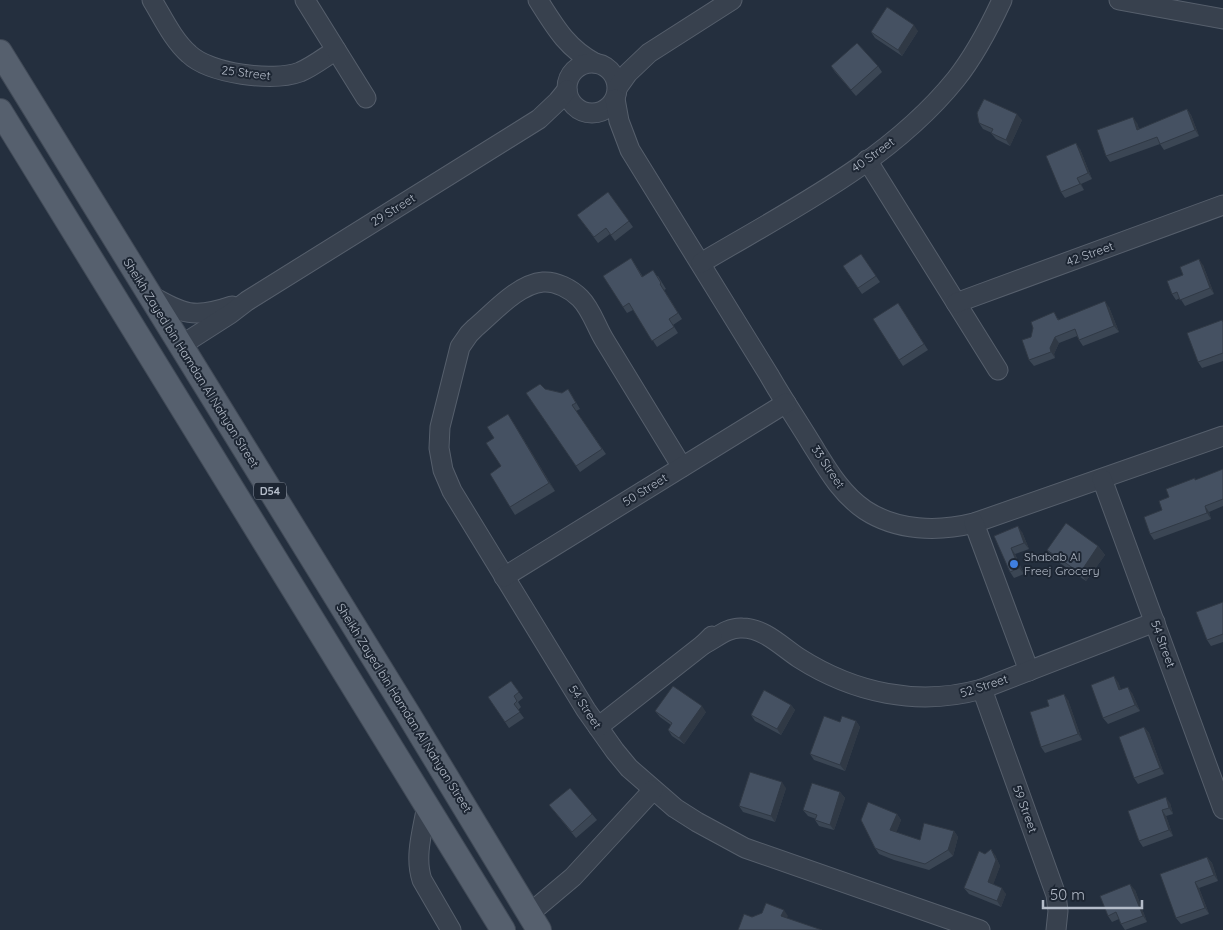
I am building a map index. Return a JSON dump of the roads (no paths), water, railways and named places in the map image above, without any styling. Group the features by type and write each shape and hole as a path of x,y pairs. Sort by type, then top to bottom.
{"main road":[{"name":"Sheikh Zayed bin Hamdan Al Nahyan Street","path":"0,52 407,712 534,922"},
{"name":"D54","path":"0,111 504,930"},
{"path":"113,295 122,300 135,313 158,346 164,348 180,346"}],"street":[{"name":"25 Street","path":"152,0 183,49 199,62 219,70 270,76 290,74 301,71 336,50"},
{"path":"305,0 366,98"},
{"path":"538,0 559,33 579,53 613,74 616,93"},
{"path":"559,33 565,53 570,102 587,112 606,109 636,64 649,52 732,0"},
{"name":"40 Street","path":"701,263 800,204 884,148 909,127 928,110 956,78 980,44 1002,0"},
{"path":"1119,0 1223,19"},
{"path":"567,86 576,69 582,65 618,63 649,52"},
{"name":"29 Street","path":"180,346 247,301 539,119 558,101 567,86"},
{"name":"33 Street","path":"616,93 619,121 630,150"},
{"name":"29 Street","path":"539,119 587,112"},
{"name":"33 Street","path":"587,112 606,122 630,150 835,481 844,492 865,510 887,521 916,528 945,529 974,523 1223,436"},
{"path":"867,160 998,370"},
{"name":"42 Street","path":"956,302 1223,205"},
{"name":"29 Street","path":"148,294 172,308 193,314 211,313 247,301"},
{"name":"54 Street","path":"682,467 601,335 575,308 555,296 533,294 505,303 469,334 460,347 439,437 440,459 447,480 504,577 598,727 629,768 653,790 697,822 745,848 980,930"},
{"name":"50 Street","path":"504,577 786,403"},
{"name":"54 Street","path":"1102,479 1223,809"},
{"path":"974,523 1029,670"},
{"name":"52 Street","path":"598,727 704,644 728,630 743,628 759,631 815,668 847,683 890,694 935,698 964,694 982,689 1155,622"},
{"name":"59 Street","path":"982,689 1056,895 1058,911 1056,930"},
{"path":"534,922 653,790"},
{"path":"427,805 418,855 419,872 451,930"}],"place":[{"name":"Shabab Al Freej Grocery","path":"1014,564"}]}
